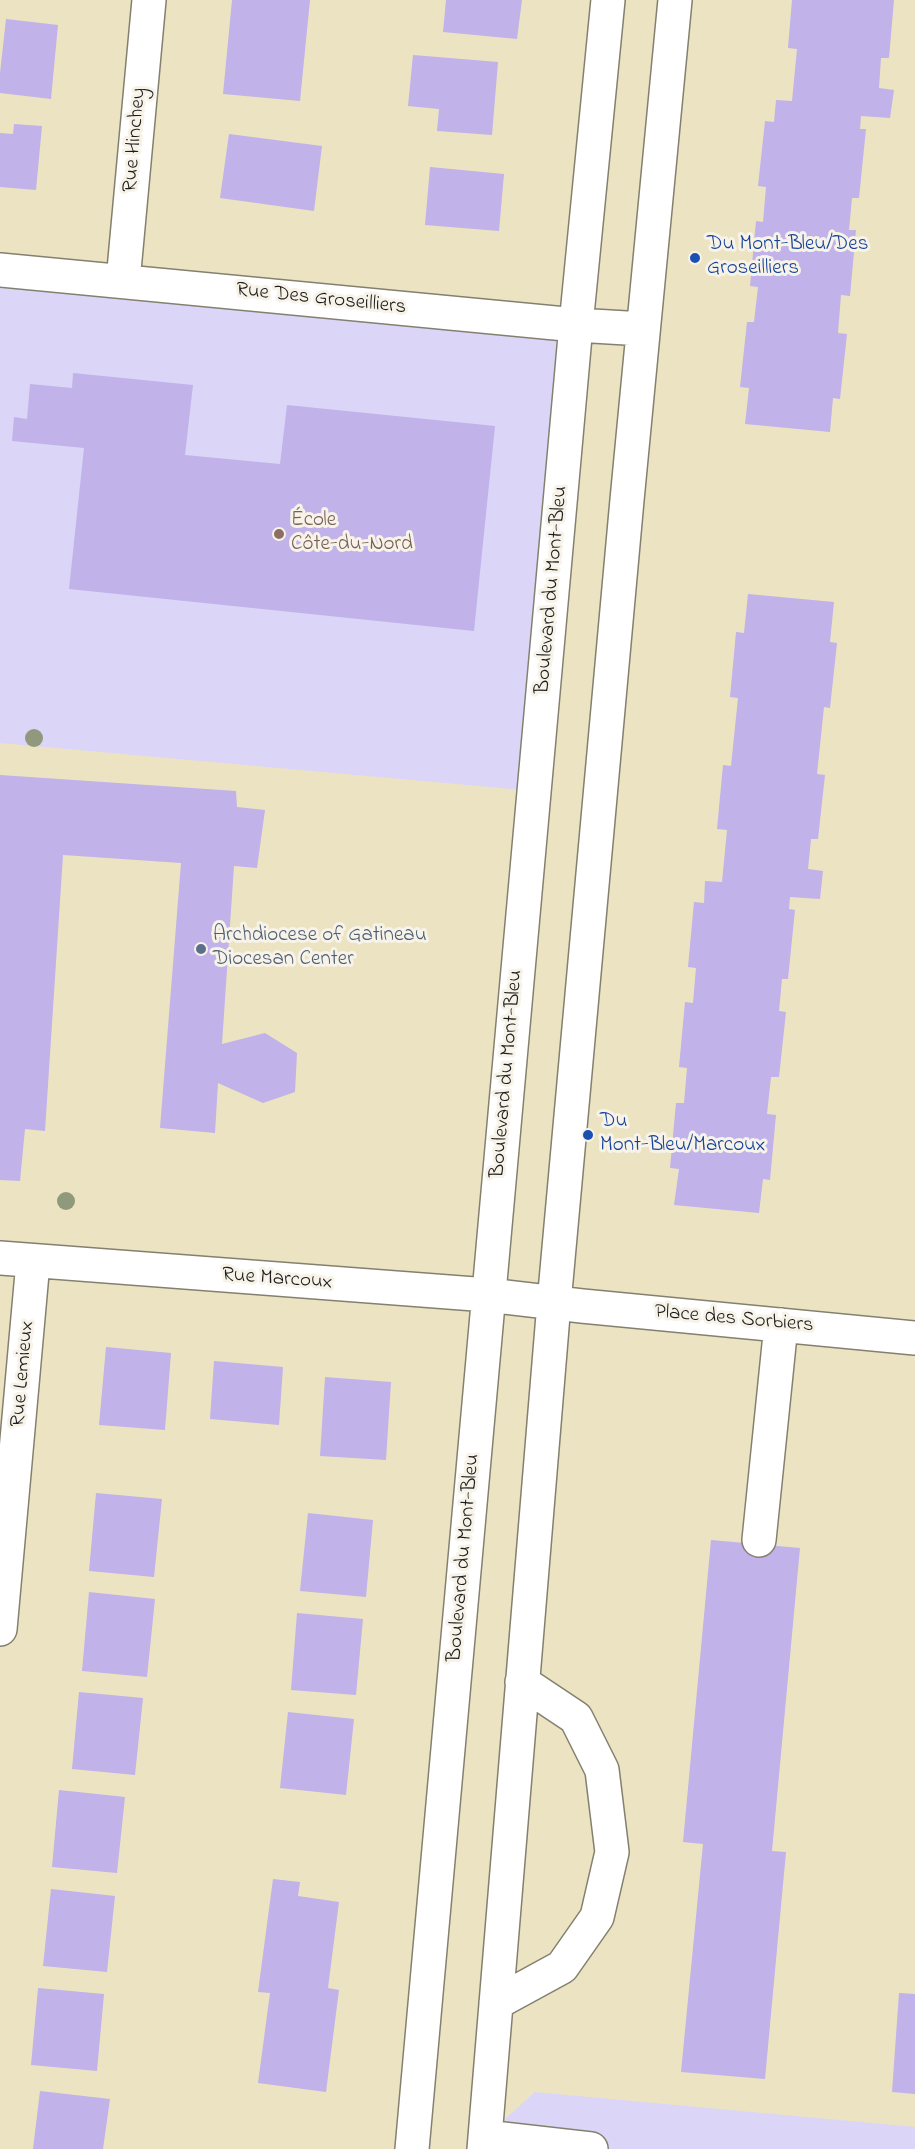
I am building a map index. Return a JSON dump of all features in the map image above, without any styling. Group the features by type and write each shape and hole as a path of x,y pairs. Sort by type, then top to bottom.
{"street":[{"name":"Rue Hinchey","path":"123,281 149,0"},
{"name":"Boulevard du Mont-Bleu","path":"412,2149 576,325 608,0"},
{"path":"591,2149 485,2143 554,1303 675,0"},
{"name":"Rue Des Groseilliers","path":"0,270 576,325 643,329"},
{"name":"Rue Marcoux","path":"0,1258 488,1295 554,1303"},
{"name":"Rue Lemieux","path":"0,1629 33,1262"},
{"name":"Place des Sorbiers","path":"554,1303 915,1338"},
{"path":"759,1540 781,1325"},
{"path":"496,2003 562,1967 597,1917 612,1852 602,1770 576,1718 522,1683"}],"shaded area":[{"name":"École Côte-du-Nord","path":"0,270 576,325 534,791 0,743"},
{"path":"535,2092 915,2127 915,2149 484,2149 485,2137"}],"building":[{"path":"232,0 310,0 300,101 223,94"},
{"path":"446,0 522,0 517,39 443,32"},
{"path":"792,0 894,0 889,58 881,58 879,88 894,90 890,118 861,116 860,129 866,129 859,198 852,198 849,230 856,230 850,296 841,295 838,333 847,334 840,399 833,398 830,432 745,424 749,388 740,387 747,322 754,322 758,287 750,286 756,221 763,222 766,187 758,186 765,121 774,122 776,100 792,101 797,49 788,48"},
{"path":"6,19 58,25 51,99 0,93"},
{"path":"413,55 498,62 492,135 437,131 439,109 408,106"},
{"path":"14,124 42,126 36,190 0,187 0,133 13,134"},
{"path":"229,134 322,146 314,211 220,198"},
{"path":"430,167 504,174 499,231 425,225"},
{"name":"École Côte-du-Nord","path":"73,373 193,385 185,455 280,464 287,405 495,426 474,631 69,589 84,448 12,441 14,417 27,419 30,384 72,388"},
{"path":"748,594 834,602 830,642 837,643 830,708 824,707 817,774 825,775 818,839 811,839 808,869 823,871 820,899 790,897 789,909 795,910 788,979 782,979 779,1011 786,1012 779,1077 771,1077 767,1114 776,1115 770,1180 763,1179 759,1213 674,1205 679,1169 670,1168 676,1103 684,1103 687,1068 679,1067 685,1002 693,1003 696,968 688,967 694,902 704,903 705,881 722,882 727,830 717,829 723,765 731,766 738,698 730,697 736,632 744,633"},
{"path":"0,775 236,791 237,807 265,810 257,868 234,866 222,1044 265,1033 297,1053 295,1092 263,1103 218,1083 215,1133 160,1128 181,863 63,855 45,1131 25,1129 20,1181 0,1180"},
{"path":"106,1347 171,1353 165,1430 99,1425"},
{"path":"214,1361 283,1367 279,1425 210,1419"},
{"path":"325,1377 391,1382 386,1460 320,1456"},
{"path":"96,1493 162,1499 154,1577 89,1571"},
{"path":"308,1513 373,1520 366,1597 300,1591"},
{"path":"711,1540 800,1548 772,1851 786,1852 765,2079 681,2072 703,1844 683,1842"},
{"path":"89,1592 155,1599 147,1677 82,1671"},
{"path":"297,1613 363,1619 356,1695 291,1690"},
{"path":"79,1692 143,1698 135,1775 72,1769"},
{"path":"288,1712 354,1719 346,1795 280,1788"},
{"path":"59,1790 125,1797 117,1873 52,1867"},
{"path":"273,1879 300,1882 298,1896 339,1902 328,1988 339,1990 326,2092 258,2083 270,1993 258,1992"},
{"path":"51,1889 115,1896 107,1972 43,1966"},
{"path":"38,1988 104,1994 97,2071 31,2065"},
{"path":"899,1993 915,1994 915,2094 892,2092"},
{"path":"40,2091 110,2099 103,2149 33,2149"}],"place":[{"name":"Du Mont-Bleu/Des Groseilliers","path":"695,258"},
{"name":"École Côte-du-Nord","path":"279,534"},
{"name":"Archdiocese of Gatineau Diocesan Center","path":"201,949"},
{"name":"Du Mont-Bleu/Marcoux","path":"588,1135"}]}
